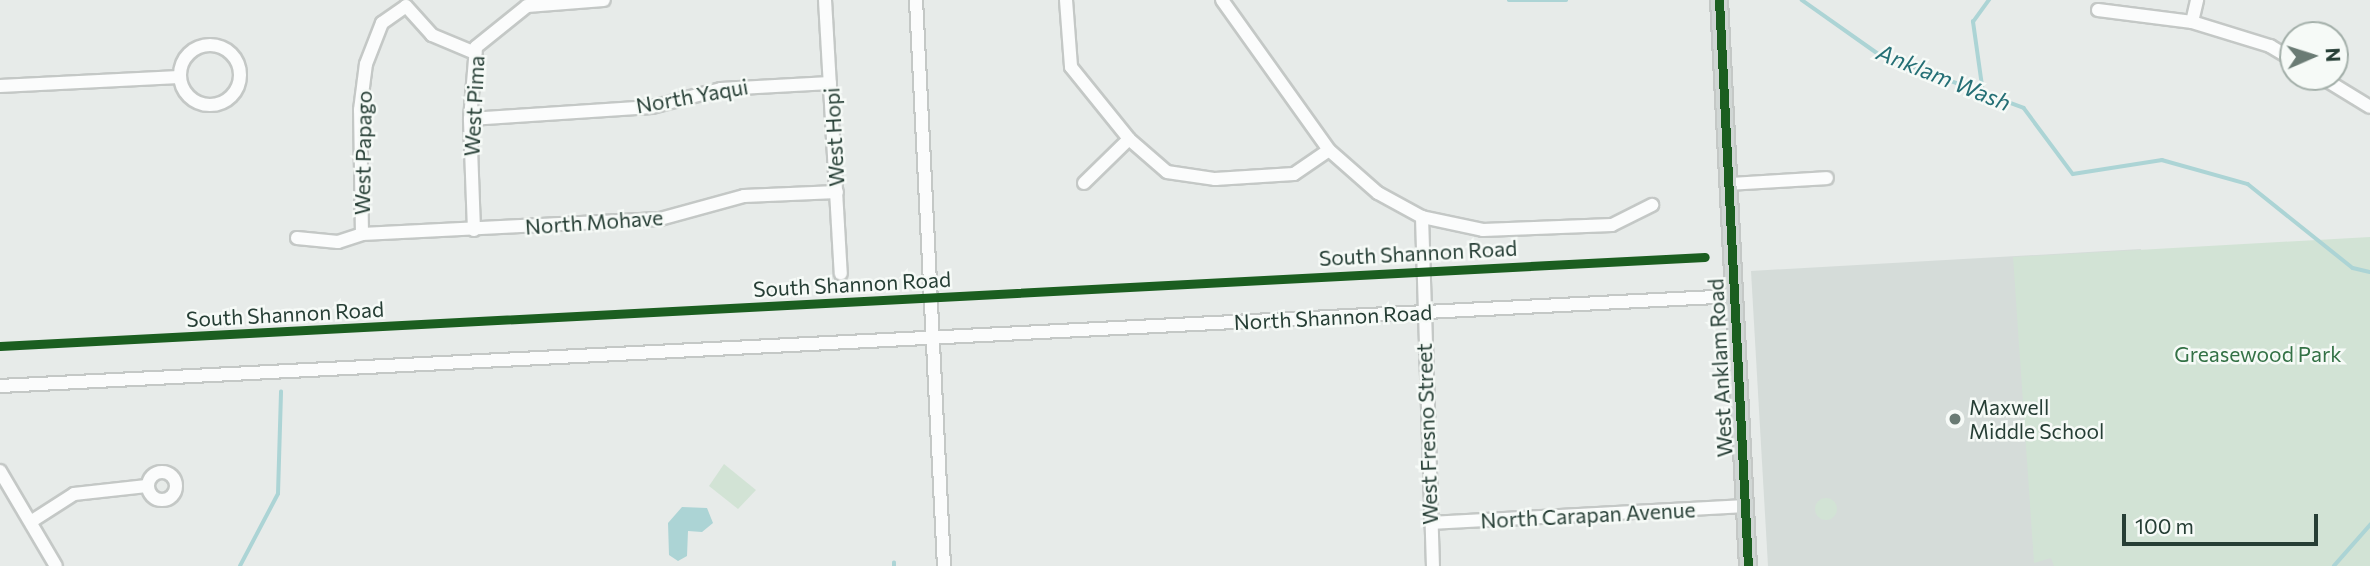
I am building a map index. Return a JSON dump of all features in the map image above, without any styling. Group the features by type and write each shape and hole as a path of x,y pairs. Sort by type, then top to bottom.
{"main road":[{"name":"West Anklam Road","path":"1719,0 1748,566"}],"street":[{"name":"West Pima","path":"474,230 470,118 475,52 527,6 604,0"},
{"name":"West Hopi","path":"825,0 841,274"},
{"path":"916,0 944,566"},
{"path":"1066,0 1070,67 1129,139 1167,172 1191,179 1294,174 1329,150"},
{"path":"1222,0 1329,150 1378,193 1422,217 1483,230 1612,225 1652,205"},
{"path":"2192,22 2197,0"},
{"name":"West Papago","path":"362,234 360,110 366,64 382,23 406,6 432,35 475,52"},
{"path":"2098,10 2192,22 2270,46 2279,51"},
{"path":"202,46 222,47 240,71 230,98 212,106 186,95 179,77 185,57 202,46"},
{"path":"0,86 179,77"},
{"name":"North Yaqui","path":"470,118 652,107 745,86 830,83"},
{"path":"2344,91 2370,107"},
{"path":"1084,183 1129,139"},
{"path":"1729,184 1827,178"},
{"name":"North Mohave","path":"297,238 338,242 362,234 660,219 744,196 837,192"},
{"name":"West Fresno Street","path":"1422,217 1422,312 1433,566"},
{"name":"North Shannon Road","path":"933,341 1734,296"},
{"path":"0,386 933,341"},
{"path":"0,471 32,521 56,566"},
{"path":"32,521 74,494 147,486"},
{"name":"North Carapan Avenue","path":"1431,523 1745,506"}],"shaded area":[{"name":"Maxwell Middle School","path":"2141,249 2159,566 1768,566 1751,271"}],"green space":[{"name":"Greasewood Park","path":"2370,237 2370,566 2054,566 2051,558 2034,563 2013,257"},
{"path":"724,464 756,490 738,509 709,486"},
{"path":"1826,498 1834,501 1837,509 1834,517 1826,520 1818,517 1815,509 1818,501"}],"water":[{"path":"682,507 707,508 713,523 702,532 688,531 687,556 678,561 669,555 668,523"}],"waterway":[{"name":"Anklam Wash","path":"1509,0 1566,0"},
{"name":"Anklam Wash","path":"1802,0 1880,55 2024,108 2073,174 2162,160 2248,184 2353,268 2370,272"},
{"path":"1983,93 1973,22 1989,0"},
{"path":"240,566 278,494 281,392"},
{"path":"2334,566 2370,525"}],"cycle path":[{"path":"1719,0 1748,566"},
{"name":"South Shannon Road","path":"0,346 1705,257"}],"place":[{"name":"Maxwell Middle School","path":"1955,419"}]}
